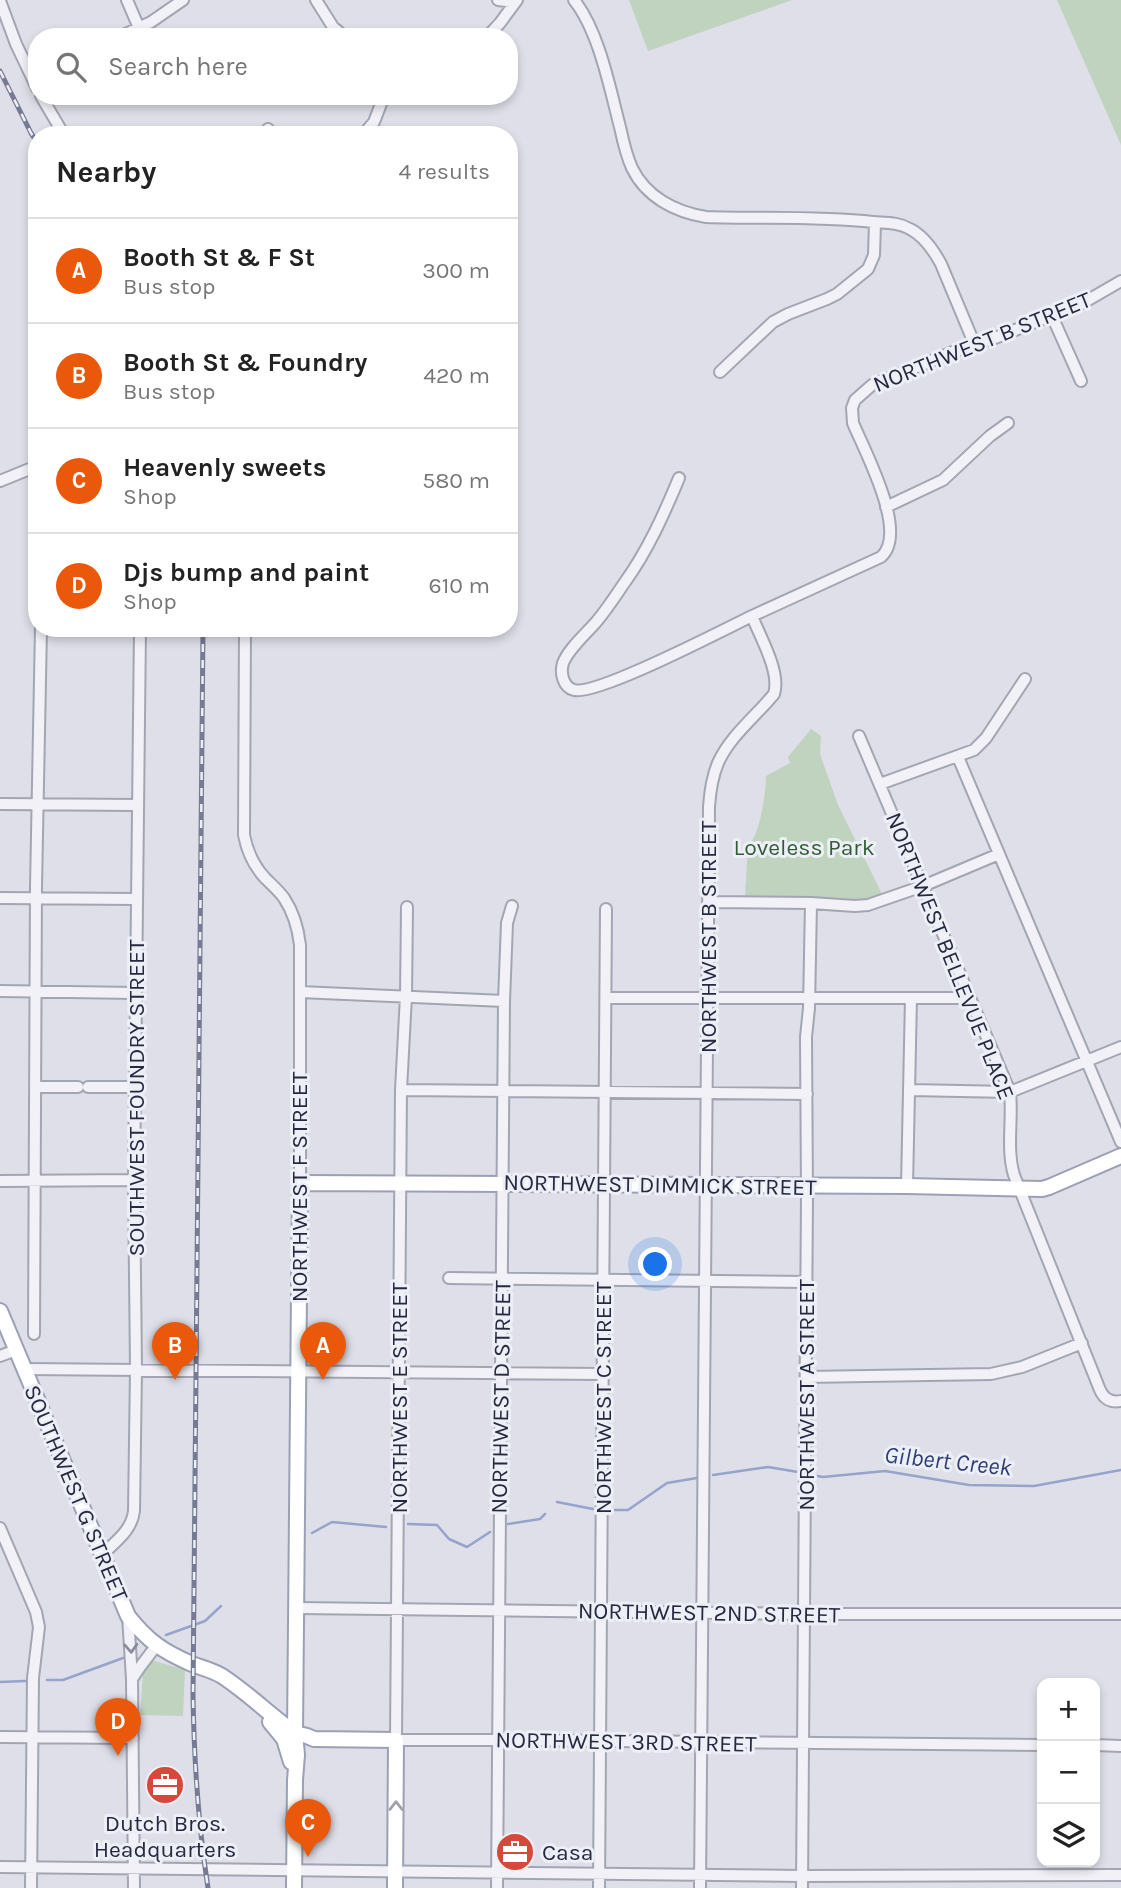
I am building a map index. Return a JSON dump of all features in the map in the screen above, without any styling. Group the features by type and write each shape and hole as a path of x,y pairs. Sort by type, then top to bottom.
{"main road":[{"name":"NORTHWEST DIMMICK STREET","path":"300,1183 1032,1189 1049,1187 1121,1156"},
{"name":"NORTHWEST F STREET","path":"295,1888 300,1183"},
{"name":"SOUTHWEST G STREET","path":"0,1311 128,1616"},
{"name":"NORTHWEST 3RD STREET","path":"128,1616 156,1646 230,1681 295,1733 314,1739 396,1740"},
{"name":"NORTHWEST 3RD STREET","path":"230,1681 281,1734 290,1753 295,1780"},
{"path":"269,1713 283,1712 296,1704"},
{"path":"297,1751 314,1739"},
{"name":"NORTHWEST E STREET","path":"395,1888 396,1740"}],"street":[{"path":"127,0 139,28 165,14 183,0"},
{"path":"316,0 334,28"},
{"path":"498,0 515,1"},
{"path":"574,0 585,17 599,51 628,158 646,189 664,203 687,213 706,217 875,222 909,228 935,252 974,343"},
{"path":"0,1 16,44 28,64"},
{"path":"495,28 515,1"},
{"path":"46,105 59,126"},
{"path":"371,126 381,105"},
{"path":"720,372 773,322 827,299 868,269 874,255 875,222"},
{"name":"NORTHWEST B STREET","path":"700,1888 709,807 714,773 724,753 774,694 777,686 771,662 752,616 887,552 891,527 886,506 853,423 852,408 865,389 974,343 1083,303 1121,281"},
{"path":"1052,316 1081,381"},
{"path":"886,506 943,480 1008,423"},
{"path":"0,481 28,470"},
{"path":"679,478 662,519 628,579 564,661 564,681 573,690 593,689 752,616"},
{"path":"34,1334 36,899 41,637"},
{"name":"SOUTHWEST FOUNDRY STREET","path":"103,1555 133,1521 140,637"},
{"name":"NORTHWEST F STREET","path":"246,637 244,835 254,864 282,895 296,922 300,945 300,1183"},
{"path":"880,784 974,750 981,744 1025,679"},
{"name":"NORTHWEST BELLEVUE PLACE","path":"859,736 1010,1092 1012,1167 1020,1188 1104,1397 1121,1401"},
{"path":"958,757 1121,1142"},
{"path":"0,804 137,805"},
{"path":"708,902 868,905 923,886 999,854"},
{"path":"0,898 136,899"},
{"name":"NORTHWEST A STREET","path":"802,1888 807,1282 806,1037 811,902"},
{"name":"NORTHWEST D STREET","path":"497,1888 504,1001 507,923 512,906"},
{"name":"NORTHWEST E STREET","path":"396,1740 401,1090 407,907"},
{"name":"NORTHWEST C STREET","path":"599,1888 606,909"},
{"path":"0,991 136,993"},
{"path":"300,992 504,1001"},
{"path":"606,998 970,998"},
{"path":"907,1186 911,998"},
{"path":"910,1090 1010,1092 1121,1047"},
{"path":"35,1087 135,1087"},
{"path":"401,1090 807,1094"},
{"path":"0,1181 134,1180"},
{"path":"449,1278 807,1282"},
{"path":"806,1377 991,1374 1022,1367 1082,1343"},
{"path":"0,1356 16,1350"},
{"path":"25,1369 603,1374"},
{"path":"0,1528 38,1620 33,1678 31,1888"},
{"name":"NORTHWEST 2ND STREET","path":"297,1608 804,1614 1121,1614"},
{"name":"SOUTHWEST G STREET","path":"128,1616 132,1679 134,1888"},
{"path":"132,1679 156,1646"},
{"path":"0,1737 133,1738"},
{"name":"NORTHWEST 3RD STREET","path":"396,1740 1037,1745"},
{"path":"1100,1745 1121,1745"},
{"path":"0,1867 802,1876 1121,1875"}],"green space":[{"path":"629,0 792,0 648,51"},
{"path":"1057,0 1121,0 1121,145"},
{"name":"Loveless Park","path":"811,729 821,736 820,754 838,805 882,894 862,902 796,897 745,897 748,846 759,824 766,776 790,763 788,757"},
{"path":"151,1660 185,1670 183,1716 140,1715 143,1673"}],"waterway":[{"name":"Gilbert Creek","path":"713,1475 768,1467 798,1472"},
{"name":"Gilbert Creek","path":"812,1475 823,1477 885,1471 969,1485 1034,1486 1121,1470"},
{"name":"Gilbert Creek","path":"613,1510 628,1510 667,1483 697,1478"},
{"name":"Gilbert Creek","path":"557,1502 593,1509"},
{"name":"Gilbert Creek","path":"508,1524 540,1519 545,1514"},
{"name":"Gilbert Creek","path":"312,1533 332,1522 386,1527"},
{"name":"Gilbert Creek","path":"408,1524 437,1525 449,1539 467,1547 490,1532"},
{"name":"Gilbert Creek","path":"166,1635 205,1621 221,1606"},
{"name":"Gilbert Creek","path":"47,1680 63,1680 123,1658"},
{"name":"Gilbert Creek","path":"0,1682 25,1681"}],"railway":[{"path":"0,71 28,127"},
{"path":"203,637 193,1695 197,1792 208,1888"}],"place":[{"name":"Booth St & Foundry","path":"175,1380"},
{"name":"Booth St & F St","path":"323,1380"},
{"name":"Djs bump and paint","path":"118,1756"},
{"name":"Dutch Bros. Headquarters","path":"165,1785"},
{"name":"Casa","path":"515,1852"},
{"name":"Heavenly sweets","path":"308,1857"}]}
